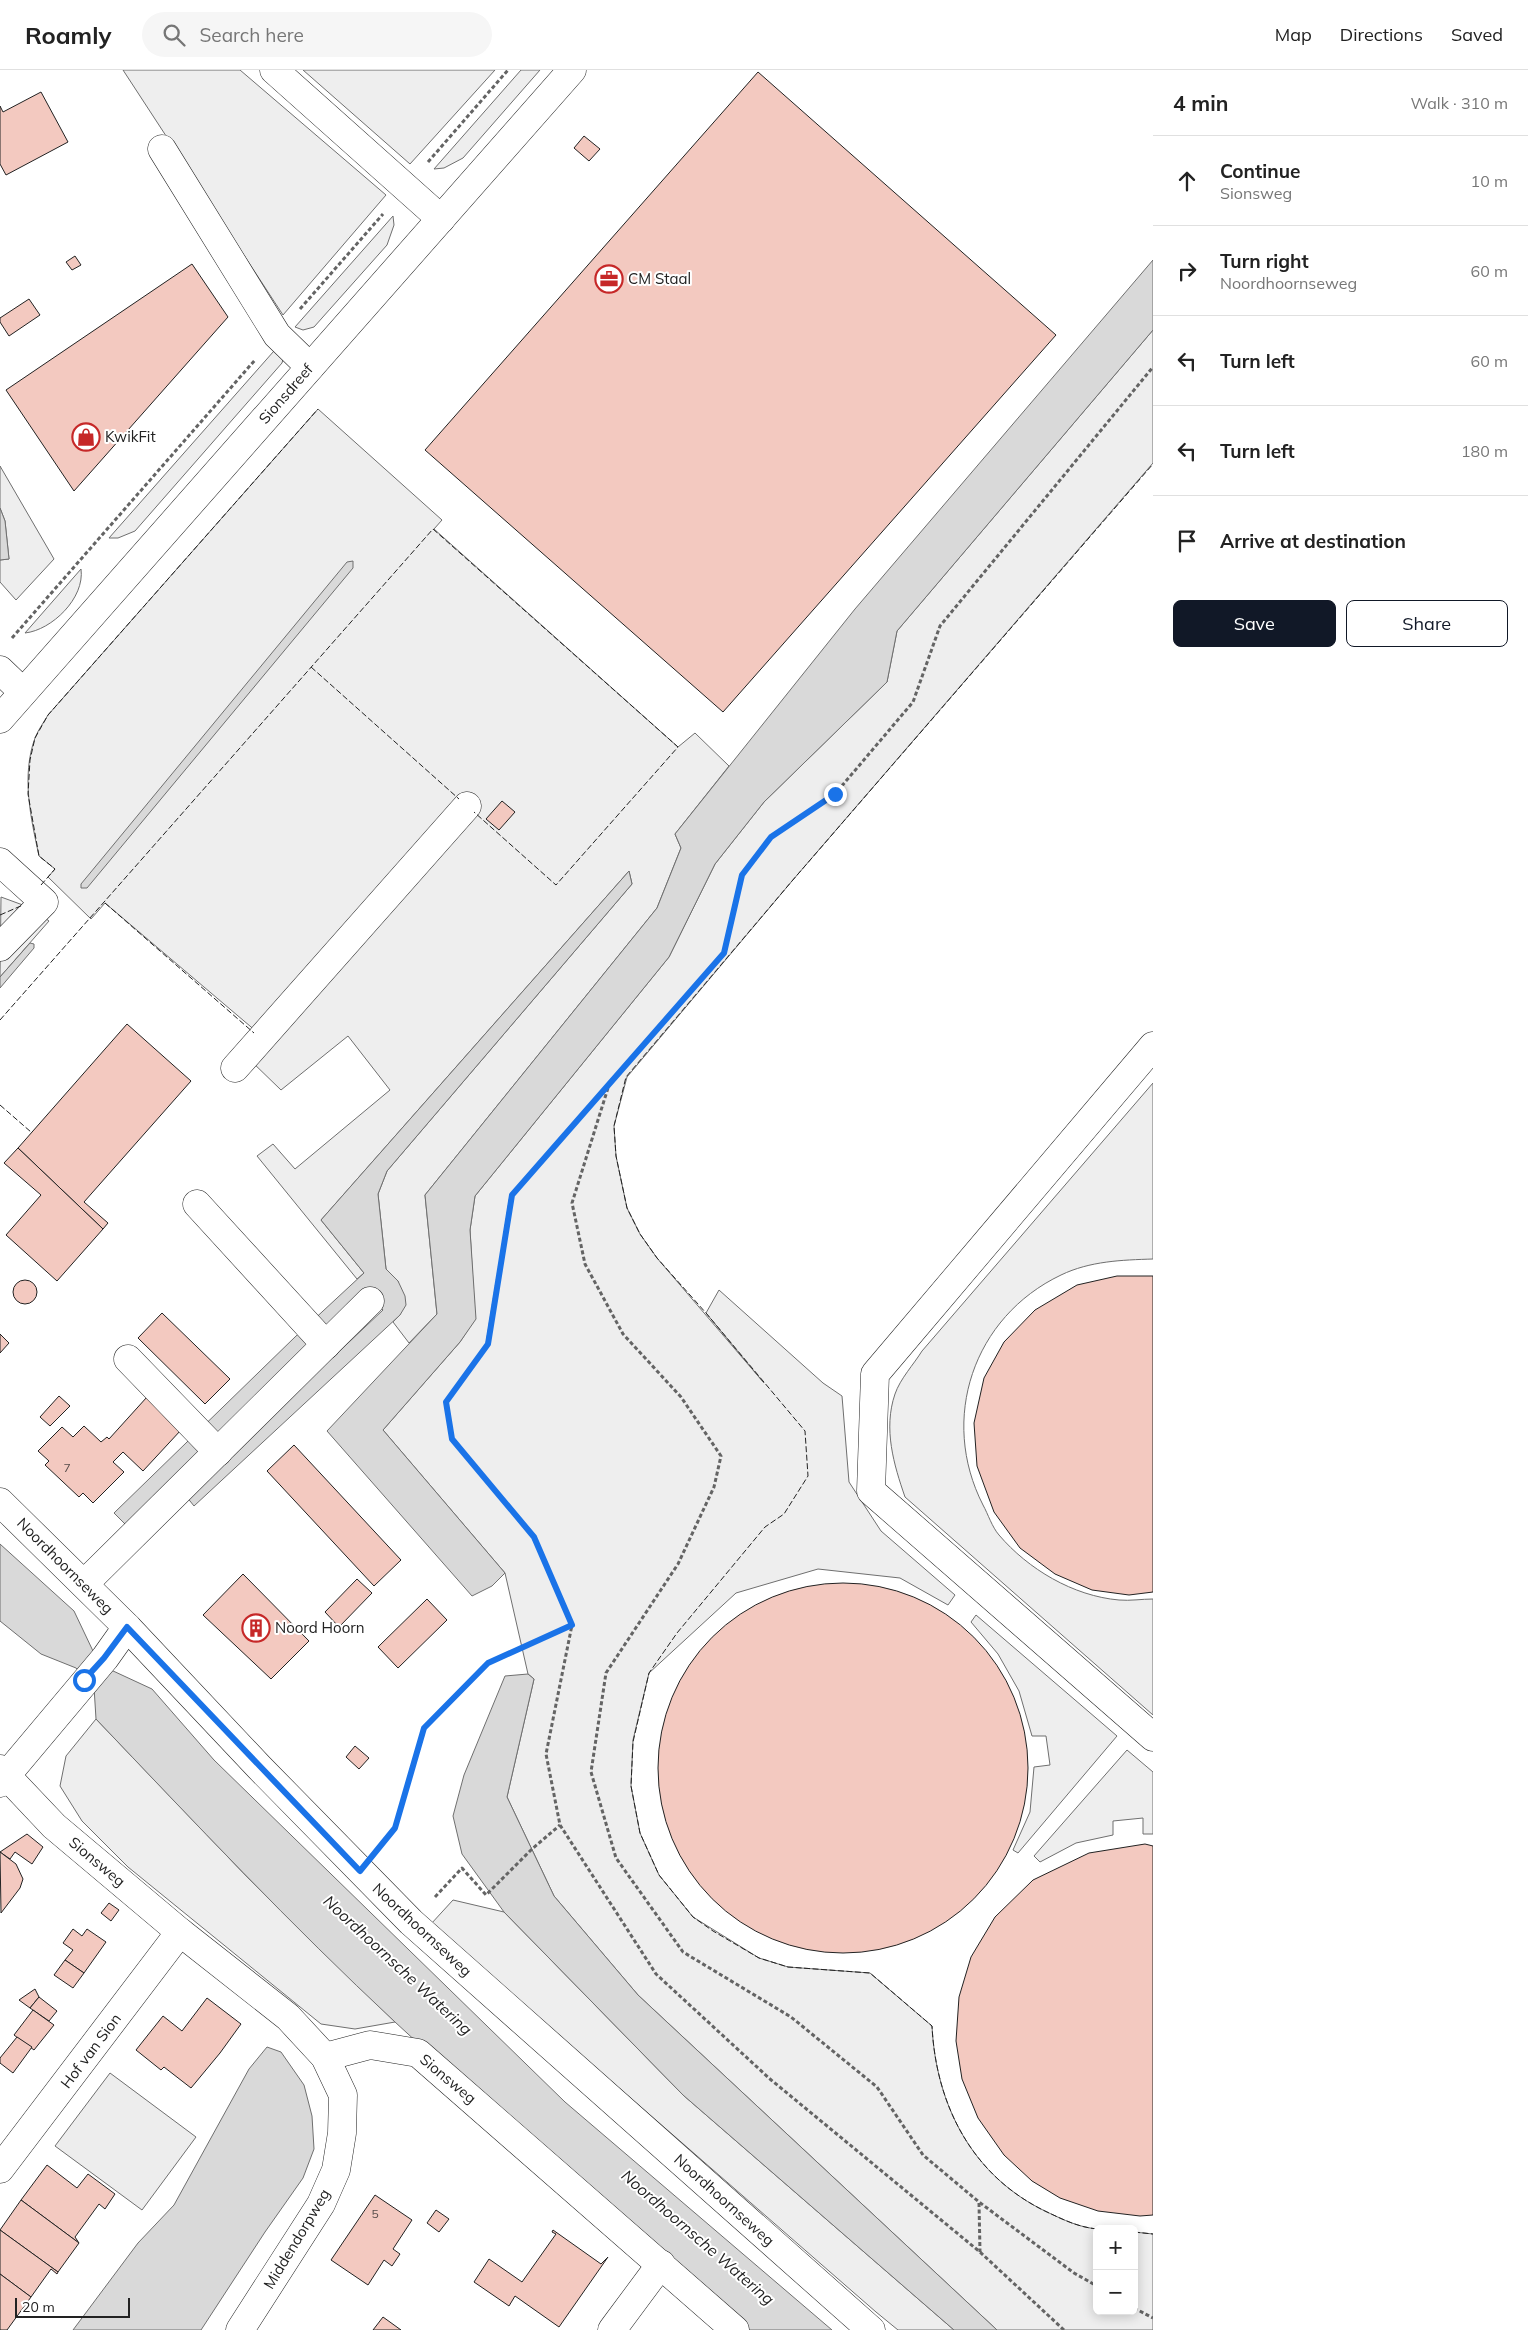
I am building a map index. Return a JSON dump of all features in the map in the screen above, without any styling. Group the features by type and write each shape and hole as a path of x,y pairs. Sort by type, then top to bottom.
{"street":[{"path":"274,70 441,219"},
{"name":"Sionsdreef","path":"0,719 572,70"},
{"path":"162,149 277,335 310,367"},
{"path":"0,670 23,692"},
{"path":"235,1068 467,806"},
{"path":"0,862 44,902 0,947"},
{"path":"1153,1046 875,1374 871,1491 1153,1738"},
{"path":"197,1204 318,1336"},
{"path":"84,1584 216,1450 318,1336 370,1301"},
{"path":"128,1359 216,1450"},
{"name":"Noordhoornseweg","path":"0,1502 127,1627 411,1922 871,2330"},
{"name":"Sionsweg","path":"127,1627 104,1658 2,1775 54,1826 180,1932 288,2017 325,2057 370,2044 418,2053 735,2330"},
{"name":"Hof van Sion","path":"0,2169 180,1932"},
{"name":"Middendorpweg","path":"240,2330 321,2204 336,2170 342,2133 343,2095 325,2057"},
{"path":"612,2330 661,2264"}],"path":[{"path":"1064,2330 980,2252 770,2079 656,1974 560,1825 546,1754 572,1625 534,1537 452,1439 446,1402 488,1344 512,1195 724,953 742,875 771,837 835,794 913,702 940,626 1153,367"},
{"path":"608,1085 572,1203 585,1264 623,1334 681,1397 721,1456 714,1487 678,1564 606,1673 590,1772 616,1858 683,1952 791,2017 877,2087 923,2155 979,2202 1074,2273 1093,2284"},
{"path":"360,1871 395,1828 424,1728 488,1663 572,1625"},
{"path":"462,1868 486,1895 532,1849 560,1825"},
{"path":"979,2202 980,2252"},
{"path":"1138,2310 1153,2318"}],"shaded area":[{"path":"123,70 240,70 386,195 283,315"},
{"path":"303,70 495,70 410,164"},
{"path":"521,70 540,70 463,158 444,168 434,169"},
{"path":"393,216 394,225 387,245 314,327 303,330 295,327"},
{"path":"1153,330 1153,463 792,881 627,1077 614,1126 616,1156 627,1208 640,1234 657,1258 764,1383 706,1313 719,1290 823,1383 842,1396 849,1482 881,1531 955,1595 948,1605 900,1578 818,1569 736,1593 649,1673 633,1740 631,1786 640,1833 659,1875 693,1917 759,1958 788,1967 870,1973 932,2026 935,2056 941,2084 963,2136 979,2159 998,2179 1021,2197 1065,2220 1093,2228 1093,2315 1138,2315 1138,2232 1153,2234 1153,2330 997,2330 638,1995 554,1896 507,1797 534,1679 528,1674 505,1573 383,1430 460,1342 475,1319 470,1230 475,1196 669,957 715,864 764,802 887,682 897,631"},
{"path":"281,343 284,356 282,363 135,531 118,538 109,538"},
{"path":"318,409 442,520 434,529 678,747 695,733 729,766 675,834 681,848 657,908 425,1195 437,1314 409,1343 393,1322 400,1315 398,1281 386,1269 378,1194 387,1171 632,884 629,871 321,1220 364,1273 357,1279 257,1156 273,1144 295,1169 390,1090 348,1036 281,1090 249,1059 257,1032 105,903 91,919 48,877 55,869 39,856 29,797 28,782 31,752 36,735 48,715"},
{"path":"0,466 54,559 16,600 0,582 0,560 9,559 5,521 0,508"},
{"path":"81,569 78,591 65,611 46,626 25,633"},
{"path":"1,897 31,908 49,921 0,977"},
{"path":"1153,1083 1153,1259 1106,1262 1072,1270 1031,1293 1006,1317 986,1344 972,1374 965,1406 964,1439 970,1472 992,1524 999,1535 1024,1559 1053,1579 1085,1593 1119,1600 1153,1599 1153,1715 905,1497 891,1447 890,1420 897,1388 922,1351"},
{"path":"976,1615 1117,1736 1018,1853 1013,1850 1030,1812 1034,1767 1050,1765 1046,1736 1032,1736 1019,1691 998,1654 971,1622"},
{"path":"96,1719 249,1879 395,2022 355,2029 321,2024 128,1867 82,1821 60,1786 66,1756"},
{"path":"1127,1750 1153,1772 1153,1834 1143,1834 1143,1818 1113,1821 1113,1835 1076,1843 1040,1862 1034,1856"},
{"path":"453,1900 504,1912 683,2095 954,2330 898,2330 876,2312 431,1924"},
{"path":"110,2073 196,2137 142,2210 55,2146"}],"water":[{"path":"1153,260 1153,330 897,631 887,682 764,802 715,864 669,957 475,1196 470,1230 476,1319 460,1342 383,1430 505,1573 492,1586 472,1596 327,1431 437,1314 425,1195 657,908 681,848 675,834 855,609"},
{"path":"0,508 5,521 9,559 0,560"},
{"path":"353,561 353,568 87,888 81,888 81,884 347,562"},
{"path":"629,871 632,884 387,1171 378,1194 386,1269 398,1281 405,1296 406,1305 400,1315 194,1506 186,1496 383,1310 365,1290 125,1524 114,1513 295,1337 364,1273 321,1220"},
{"path":"30,943 34,944 34,948 0,988 0,977"},
{"name":"Noordhoornsche Watering","path":"0,1544 74,1611 93,1651 111,1670 152,1689 214,1760 565,2102 832,2330 746,2330 525,2139 395,2022 206,1835 96,1719 94,1687 76,1668 41,1654 0,1621"},
{"path":"528,1674 534,1679 507,1797 554,1896 638,1995 997,2330 954,2330 683,2095 504,1912 462,1854 453,1816 464,1775 505,1676"},
{"path":"267,2047 281,2052 304,2085 312,2116 314,2149 303,2178 201,2330 73,2330 138,2243 174,2205 249,2069"}],"building":[{"path":"758,72 1056,335 723,712 425,450"},
{"path":"41,92 68,142 6,175 0,164 0,106 3,112"},
{"path":"584,136 600,149 589,161 574,148"},
{"path":"75,256 81,265 72,270 66,262"},
{"path":"192,264 228,317 74,491 6,390"},
{"path":"29,299 40,315 9,336 0,322 0,318"},
{"path":"502,801 515,812 499,830 486,819"},
{"path":"127,1024 191,1081 84,1202 108,1223 103,1229 18,1148"},
{"path":"18,1148 103,1229 57,1281 6,1235 41,1195 4,1163"},
{"path":"1117,1276 1153,1276 1153,1592 1129,1595 1092,1590 1055,1574 1020,1548 994,1512 977,1466 974,1423 984,1378 1004,1342 1035,1310 1077,1285"},
{"path":"25,1280 34,1283 37,1292 34,1301 25,1304 16,1301 13,1292 16,1283"},
{"path":"162,1313 230,1379 205,1404 138,1338"},
{"path":"0,1334 9,1343 0,1353"},
{"path":"59,1396 70,1406 50,1426 40,1417"},
{"path":"147,1397 181,1430 143,1471 123,1452 113,1462 124,1472 93,1503 83,1493 79,1497 45,1465 49,1461 38,1451 62,1427 73,1437 84,1426 101,1442 107,1437 109,1439"},
{"path":"294,1445 401,1560 374,1586 267,1471"},
{"name":"Noord Hoorn","path":"243,1574 309,1641 271,1679 203,1615"},
{"path":"357,1579 372,1593 339,1627 325,1612"},
{"path":"843,1583 879,1586 914,1597 946,1614 974,1637 997,1665 1014,1697 1025,1732 1028,1768 1025,1804 1014,1839 997,1871 974,1899 946,1922 914,1939 879,1950 843,1953 807,1950 772,1939 740,1922 712,1899 689,1871 672,1839 661,1804 658,1768 661,1732 672,1697 689,1665 712,1637 740,1614 772,1597 807,1586"},
{"path":"427,1599 447,1620 398,1668 378,1647"},
{"path":"355,1746 369,1758 359,1769 346,1757"},
{"path":"27,1834 43,1847 32,1864 15,1852 10,1859 0,1852"},
{"path":"1145,1844 1153,1846 1153,2215 1140,2216 1098,2211 1060,2198 1032,2181 1004,2155 978,2118 962,2079 956,2041 959,1997 971,1957 995,1917 1033,1880 1089,1853"},
{"path":"0,1852 16,1864 23,1879 20,1888 1,1913"},
{"path":"109,1903 119,1910 111,1921 101,1913"},
{"path":"73,1929 82,1936 87,1929 106,1942 84,1973 65,1960 73,1950 63,1943"},
{"path":"65,1960 84,1973 73,1988 54,1975"},
{"path":"35,1989 39,1997 30,2008 19,2000"},
{"path":"39,1997 57,2011 49,2021 30,2008"},
{"path":"207,1998 241,2024 191,2088 164,2067 161,2070 136,2050 163,2016 182,2031"},
{"path":"33,2010 54,2025 34,2050 14,2035"},
{"path":"17,2037 32,2047 13,2073 0,2063 0,2058"},
{"path":"47,2165 77,2188 88,2174 115,2194 105,2209 99,2204 75,2237 79,2243 21,2200"},
{"path":"375,2195 412,2220 393,2249 400,2254 392,2266 384,2260 368,2285 331,2260"},
{"path":"21,2200 79,2243 58,2272 0,2230"},
{"path":"436,2210 449,2219 439,2232 427,2223"},
{"path":"0,2230 58,2272 57,2274 51,2269 31,2297 0,2274"},
{"path":"553,2230 601,2264 608,2257 559,2327 515,2296 509,2306 474,2282 489,2259 522,2282 556,2234 552,2232"},
{"path":"0,2274 31,2297 7,2330 0,2330"},
{"path":"383,2317 401,2330 373,2330"}],"fence":[{"path":"41,885 55,869 39,856 28,794 30,760 35,738 48,715 318,409"},
{"path":"1093,2228 1065,2220 1021,2197 998,2179 979,2159 963,2136 941,2084 935,2056 932,2026 870,1973 788,1967 759,1958 713,1931 693,1917 659,1875 640,1833 631,1786 633,1742 649,1673 677,1633 765,1527 784,1514 808,1476 805,1431 657,1258 640,1234 627,1208 616,1156 614,1126 626,1077 792,881 1153,464"},
{"path":"0,1020 433,529 678,747 556,885 474,812"},
{"path":"311,667 459,799"},
{"path":"105,903 254,1033"},
{"path":"0,915 23,905"},
{"path":"0,1105 31,1132"},
{"path":"1138,2232 1153,2234"}],"place":[{"name":"CM Staal","path":"609,279"},
{"name":"KwikFit","path":"86,437"},
{"name":"Noord Hoorn","path":"256,1628"}],"route":[{"path":"84,1680 104,1658 127,1627 258,1767 360,1871 395,1828 424,1728 488,1663 572,1625 534,1537 452,1439 446,1402 488,1344 512,1195 724,953 742,875 771,837 835,794"}]}
